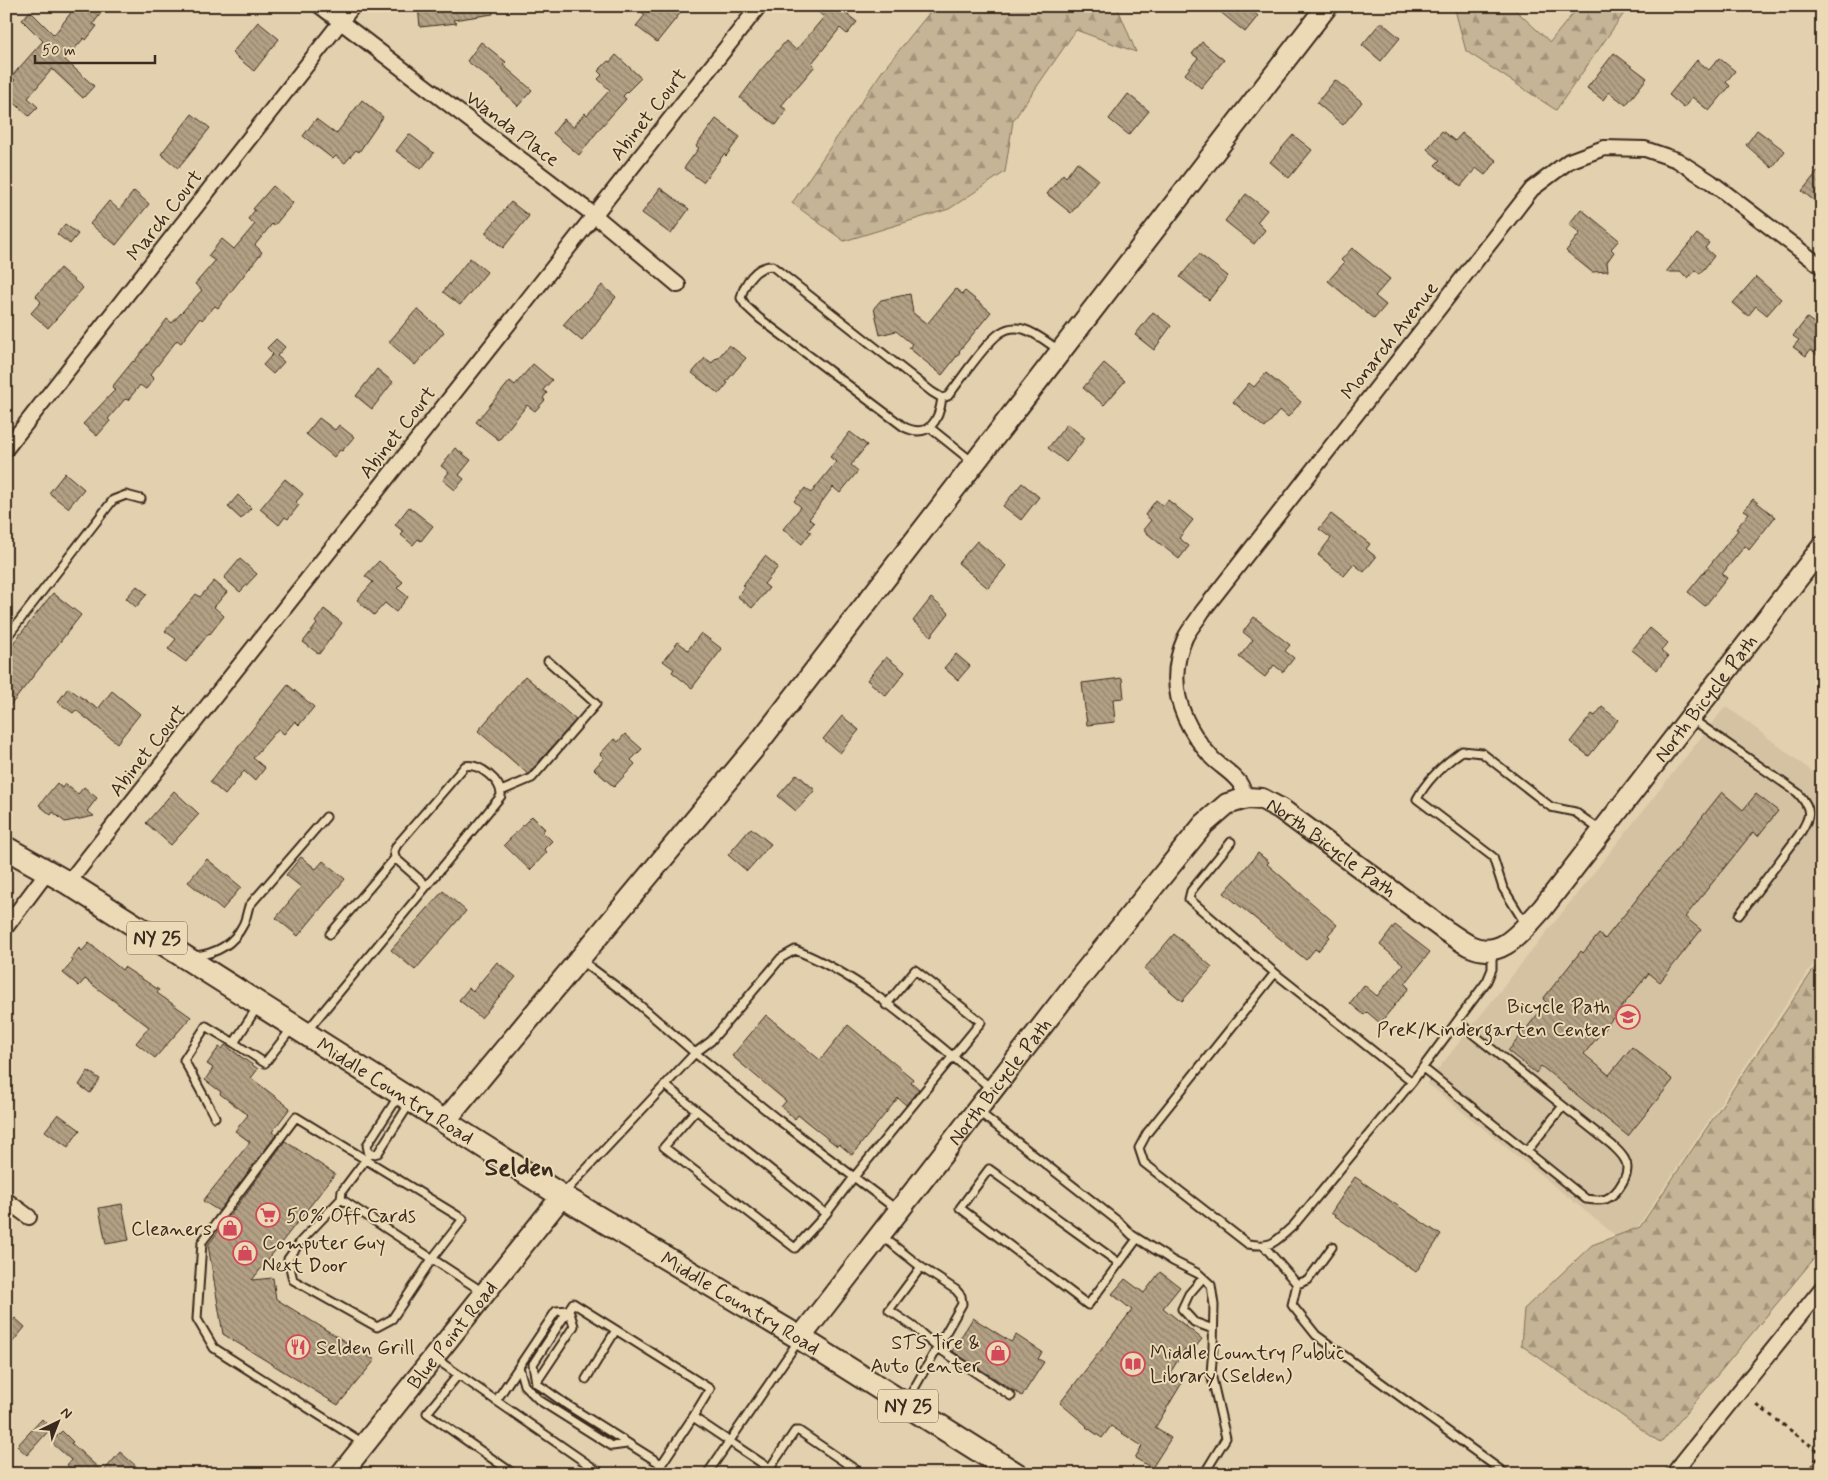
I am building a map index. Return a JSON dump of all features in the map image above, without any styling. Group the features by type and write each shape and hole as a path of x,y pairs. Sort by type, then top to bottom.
{"main road":[{"name":"Middle Country Road","path":"6,848 68,882 562,1196 800,1338 1016,1474"}],"street":[{"name":"Wanda Place","path":"320,6 594,215 678,285"},
{"name":"March Court","path":"6,449 353,6"},
{"name":"Abinet Court","path":"68,882 759,6"},
{"path":"445,1121 757,744 1327,6"},
{"name":"Monarch Avenue","path":"1247,798 1240,782 1213,759 1194,735 1184,714 1176,689 1177,664 1186,638 1202,612 1532,189 1569,161 1604,148 1645,149 1677,160 1712,182 1822,267"},
{"name":"North Bicycle Path","path":"800,1338 1077,981 1204,824 1227,804 1247,798 1262,799 1282,809 1446,931 1472,947 1492,950 1511,942 1542,909 1822,547"},
{"path":"6,927 48,871"},
{"name":"Blue Point Road","path":"341,1474 562,1196"},
{"path":"6,1200 29,1217"},
{"path":"1673,1474 1822,1288"}],"lane":[{"path":"765,266 772,266 942,398 941,408 928,430 920,432 904,427 759,318 746,306 741,298 743,290 757,270 765,266"},
{"path":"942,398 948,396 991,342 1000,333 1011,328 1034,333 1060,351"},
{"path":"929,427 974,463"},
{"path":"6,638 113,500 126,495 141,499"},
{"path":"501,791 532,778 596,704 548,661"},
{"path":"1690,717 1798,793 1807,803 1809,813 1806,825 1739,915"},
{"path":"1526,925 1502,888 1493,857 1417,799 1422,788 1444,764 1462,751 1482,753 1551,807 1575,812 1602,831"},
{"path":"215,1117 184,1060 206,1026 265,1063 299,1030 426,886 501,796 497,783 478,766 471,764 465,766 397,845 394,852 395,858 426,886"},
{"path":"186,956 205,955 219,950 229,943 244,924 249,906 326,817"},
{"path":"1231,842 1191,891 1188,899 1275,973 1412,1082"},
{"path":"330,934 395,858"},
{"path":"562,1196 695,1053 711,1041 780,958 795,950 849,977 992,1089"},
{"path":"1275,973 1147,1133 1139,1148 1144,1163 1248,1244 1264,1246 1274,1243 1293,1226 1423,1068 1487,981 1492,969 1492,950"},
{"path":"579,959 629,996 695,1053 898,1211"},
{"path":"696,1110 664,1147 795,1248 826,1214 951,1056 981,1022 915,970 886,1005"},
{"path":"234,1043 260,1004"},
{"path":"1423,1068 1586,1199 1599,1201 1612,1196 1622,1184 1627,1170 1626,1161 1612,1145 1458,1022"},
{"path":"665,1085 826,1214"},
{"path":"367,1157 367,1145 406,1097"},
{"path":"364,1444 214,1348 197,1319 202,1242 296,1117 367,1157 463,1219 432,1259 392,1319 378,1327 293,1280 288,1259 301,1241 341,1199 342,1191 367,1157 378,1153 406,1097"},
{"path":"1527,1151 1563,1106"},
{"path":"976,1110 1120,1222 1137,1239 1203,1278 1211,1285 1214,1305 1214,1348 1211,1374 1226,1438 1204,1474"},
{"path":"1118,1263 989,1169 960,1208 1088,1305 1137,1239"},
{"path":"341,1199 485,1293"},
{"path":"879,1234 920,1267 956,1290 961,1296 962,1304 960,1311 905,1404"},
{"path":"1264,1246 1297,1284"},
{"path":"1297,1284 1308,1280 1332,1247"},
{"path":"920,1267 889,1310 938,1348 1011,1396"},
{"path":"1203,1278 1189,1294 1182,1309 1194,1322 1213,1329"},
{"path":"1297,1284 1292,1305 1316,1334 1506,1474"},
{"path":"536,1383 574,1326 571,1306"},
{"path":"571,1306 533,1364 536,1383 627,1444 661,1464"},
{"path":"496,1401 556,1311 571,1306 616,1330 710,1389 655,1474"},
{"path":"586,1379 616,1330"},
{"path":"707,1474 800,1338"},
{"path":"434,1358 602,1474"},
{"path":"519,1367 524,1385 539,1400 612,1446 627,1444"},
{"path":"458,1375 427,1413 514,1474"},
{"path":"693,1417 778,1474"},
{"path":"770,1468 794,1431 799,1431 862,1474"}],"path":[{"path":"1757,1405 1821,1453 1806,1474"}],"shaded area":[{"name":"Bicycle Path PreK/Kindergarten Center","path":"1726,706 1822,779 1822,951 1626,1244 1427,1083"}],"green space":[{"path":"935,6 1117,6 1136,52 1076,30 1013,121 1005,172 949,209 844,241 792,203 883,70"},
{"path":"1454,6 1511,6 1550,42 1579,6 1629,6 1556,110 1466,51"},
{"path":"1822,957 1822,1249 1661,1443 1521,1345 1524,1309 1592,1245 1640,1227"}],"building":[{"path":"76,6 106,6 93,24 97,26 86,40 84,38 65,60 94,86 83,98 52,69 28,98 38,107 29,116 8,97 13,91 9,87 15,80 11,77 43,41 22,20 30,11 54,35"},
{"path":"418,6 492,6 493,14 453,20 457,23 420,27"},
{"path":"635,6 686,6 657,42 636,26 645,15"},
{"path":"811,6 849,6 844,12 857,22 847,34 840,28 812,63 815,66 781,106 787,110 776,125 740,98 786,41 796,50 824,17"},
{"path":"1213,6 1246,6 1258,16 1245,32"},
{"path":"258,22 279,39 254,71 232,53"},
{"path":"1381,22 1400,38 1381,61 1362,45"},
{"path":"481,42 506,62 503,65 532,90 518,106 502,91 503,89 467,61"},
{"path":"1202,42 1224,60 1201,88 1185,74 1198,58 1192,54"},
{"path":"1614,53 1647,78 1626,105 1609,92 1603,100 1587,88"},
{"path":"616,55 641,78 623,96 626,99 579,155 553,133 564,119 573,127 610,90 598,79 602,75 598,71"},
{"path":"1719,58 1735,71 1726,82 1730,86 1709,111 1692,97 1684,108 1669,95 1697,60 1709,70"},
{"path":"1335,80 1362,102 1343,125 1317,103"},
{"path":"1128,94 1149,111 1129,135 1109,119"},
{"path":"362,100 383,117 359,152 356,150 345,163 336,156 333,159 303,136 316,119 336,134"},
{"path":"192,114 210,128 178,168 161,154"},
{"path":"716,119 740,137 726,156 724,154 703,182 684,168 699,148 696,146"},
{"path":"1757,130 1785,151 1772,168 1746,145"},
{"path":"1442,131 1455,141 1462,133 1497,161 1485,175 1476,168 1461,186 1435,165 1440,160 1427,149"},
{"path":"409,134 434,153 421,169 396,151"},
{"path":"1293,135 1312,150 1289,178 1270,162"},
{"path":"1077,162 1098,179 1071,213 1047,194 1063,174 1066,177"},
{"path":"1822,166 1822,207 1802,191"},
{"path":"273,186 293,203 255,245 262,252 218,308 215,306 202,320 200,318 181,343 177,340 150,375 154,379 146,389 140,385 128,400 125,399 97,436 83,424 115,390 112,387 167,319 172,323 202,290 195,284 215,261 208,256 222,239 234,249 255,224 248,219 255,210 253,209"},
{"path":"660,188 689,209 671,234 642,213"},
{"path":"134,191 149,204 116,245 90,224 109,201 119,210"},
{"path":"1246,194 1267,210 1257,222 1265,230 1254,244 1225,221"},
{"path":"511,202 529,216 503,248 486,232"},
{"path":"1581,209 1619,240 1611,249 1614,252 1607,262 1608,271 1592,272 1566,251 1580,233 1569,224"},
{"path":"65,224 78,234 70,244 57,234"},
{"path":"1697,234 1709,243 1705,248 1714,256 1700,274 1695,270 1688,278 1680,272 1666,272"},
{"path":"1352,248 1390,279 1375,296 1386,305 1374,319 1328,281 1344,263 1341,260"},
{"path":"1199,254 1228,276 1209,300 1180,277"},
{"path":"470,258 487,272 460,305 443,292"},
{"path":"60,268 83,288 48,328 31,313 41,302 36,296"},
{"path":"1756,277 1781,299 1767,315 1756,306 1748,316 1733,303"},
{"path":"602,285 616,297 582,341 563,325"},
{"path":"956,289 962,294 965,291 991,312 942,375 909,348 912,344 896,331 880,335 874,308 881,300 910,294 913,313 927,324"},
{"path":"417,309 444,332 415,365 389,342"},
{"path":"1153,312 1171,326 1154,350 1135,335"},
{"path":"1807,318 1822,329 1822,358 1810,350 1806,356 1793,347 1799,340 1793,336"},
{"path":"276,339 285,347 277,356 284,362 273,374 263,365 273,354 267,348"},
{"path":"729,345 746,358 726,382 728,383 719,394 692,373 705,358 712,363"},
{"path":"1104,363 1125,381 1104,405 1083,388"},
{"path":"533,364 552,380 543,390 547,393 543,398 545,400 535,411 527,405 499,440 476,422 510,381 515,385"},
{"path":"377,369 393,382 372,409 356,396"},
{"path":"1266,373 1301,402 1288,417 1280,410 1265,428 1233,402 1249,383 1254,387"},
{"path":"319,418 335,430 339,425 354,437 334,457 306,434"},
{"path":"1067,424 1085,438 1066,462 1048,448"},
{"path":"850,432 867,445 851,465 858,471 840,493 833,487 809,519 814,523 808,530 811,532 802,544 783,529 801,507 794,501 805,488 811,493 836,462 830,457"},
{"path":"455,448 471,460 459,475 464,479 455,490 443,480 449,472 441,466"},
{"path":"65,473 84,489 68,508 49,493"},
{"path":"285,479 303,494 296,502 299,505 288,519 285,517 279,525 260,509"},
{"path":"1022,483 1039,497 1021,520 1003,506"},
{"path":"238,495 251,508 241,519 228,507"},
{"path":"1753,499 1775,517 1749,550 1745,546 1722,574 1727,578 1705,606 1688,592 1738,530 1736,529 1749,513 1744,510"},
{"path":"1156,500 1163,506 1168,500 1193,520 1179,538 1189,546 1179,559 1143,530 1151,520 1145,515"},
{"path":"409,507 433,526 421,541 418,539 413,545 401,535 404,532 395,525"},
{"path":"1331,514 1370,544 1366,549 1376,557 1364,572 1354,564 1344,576 1318,555 1331,538 1319,529"},
{"path":"977,541 1006,566 988,588 958,563"},
{"path":"765,556 778,567 764,584 769,588 752,608 737,596 744,589 743,585"},
{"path":"240,559 257,574 240,592 224,578"},
{"path":"379,561 403,582 397,588 408,597 396,612 385,603 374,615 357,600 373,582 365,576"},
{"path":"214,581 227,592 214,607 224,616 186,662 168,649 176,639 165,631 196,594 200,597"},
{"path":"137,586 147,594 136,607 126,598"},
{"path":"53,593 81,615 6,711 6,652"},
{"path":"931,598 949,613 931,636 913,621"},
{"path":"324,609 342,623 319,654 303,642 317,624 315,622"},
{"path":"1254,617 1290,645 1285,651 1294,658 1283,672 1274,665 1265,677 1239,657 1253,640 1243,632"},
{"path":"1650,628 1668,643 1661,651 1668,657 1657,670 1632,650"},
{"path":"701,633 722,649 692,688 672,672 674,669 663,661 678,642 688,650"},
{"path":"956,654 970,666 958,680 944,668"},
{"path":"886,657 905,672 886,696 867,680"},
{"path":"525,676 576,720 528,774 478,731"},
{"path":"1122,678 1124,698 1113,699 1115,722 1087,725 1082,683"},
{"path":"288,685 314,707 299,725 295,721 284,734 278,729 253,758 265,768 255,781 244,771 225,795 210,782"},
{"path":"68,688 98,709 112,691 140,714 117,743 76,710 73,713 58,702"},
{"path":"1602,707 1618,720 1589,756 1570,742 1592,714 1595,716"},
{"path":"842,716 859,730 840,753 823,739"},
{"path":"625,734 642,749 631,760 635,764 614,787 594,769 604,758 600,754 614,739 618,742"},
{"path":"797,774 815,790 796,811 778,796"},
{"path":"57,783 62,788 65,784 78,794 84,787 97,798 87,811 94,816 65,822 53,812 51,815 39,805"},
{"path":"174,791 199,814 171,845 146,823"},
{"path":"1722,792 1743,810 1756,794 1778,811 1758,836 1753,832 1685,917 1701,930 1660,982 1649,973 1584,1054 1609,1075 1632,1047 1673,1080 1628,1136 1541,1066 1536,1073 1508,1051 1547,1003 1543,999 1581,951 1583,953 1599,934 1605,939"},
{"path":"532,816 545,829 542,831 552,841 544,849 547,852 530,870 504,845"},
{"path":"751,828 771,844 747,871 728,855"},
{"path":"1258,853 1269,862 1267,864 1337,925 1318,951 1315,949 1306,960 1224,893"},
{"path":"301,857 316,869 323,861 345,879 298,936 276,918 301,887 286,875"},
{"path":"207,859 241,887 222,910 188,882"},
{"path":"443,891 466,911 415,970 391,950"},
{"path":"1395,925 1430,952 1405,984 1409,988 1380,1023 1367,1012 1364,1015 1350,1003 1364,985 1377,996 1403,964 1380,945"},
{"path":"1174,934 1212,967 1182,1001 1144,969"},
{"path":"89,943 122,970 124,967 159,990 157,993 191,1017 155,1058 136,1043 149,1027 85,979 79,986 63,973 73,961 71,959 79,948 82,951"},
{"path":"497,962 516,977 481,1018 459,1000 469,988 473,991"},
{"path":"766,1015 820,1060 848,1025 913,1079 911,1082 919,1089 906,1105 898,1098 852,1155 839,1144 837,1146 798,1115 795,1119 781,1107 786,1101 732,1056"},
{"path":"225,1045 258,1069 251,1078 290,1108 272,1132 276,1135 219,1211 203,1201 250,1142 235,1131 248,1115 205,1080 213,1068 207,1064 219,1047 222,1049"},
{"path":"88,1071 100,1079 90,1093 79,1085"},
{"path":"58,1114 80,1130 68,1147 45,1131"},
{"path":"285,1141 335,1174 252,1280 273,1278 276,1299 375,1360 338,1405 223,1334 208,1245"},
{"path":"1355,1177 1441,1235 1416,1272 1331,1213"},
{"path":"122,1204 129,1240 106,1244 99,1208"},
{"name":"Middle Country Public Library (Selden)","path":"1160,1272 1180,1287 1163,1308 1202,1339 1190,1354 1184,1350 1170,1373 1183,1381 1155,1428 1171,1438 1152,1468 1135,1458 1142,1446 1111,1426 1102,1438 1086,1427 1060,1403 1132,1310 1112,1294 1125,1279 1144,1293"},
{"path":"6,1317 12,1321 15,1318 25,1327 6,1350"},
{"path":"973,1318 1011,1342 1016,1335 1042,1352 1038,1359 1044,1362 1022,1396 952,1351"},
{"path":"42,1419 51,1428 27,1455 17,1446"},
{"path":"62,1431 73,1442 71,1443 103,1472 120,1452 145,1474 76,1474 67,1465 71,1460 51,1442"}],"place":[{"name":"Bicycle Path PreK/Kindergarten Center","path":"1628,1017"},
{"name":"50% Off Cards","path":"268,1215"},
{"name":"Cleaners","path":"230,1228"},
{"name":"Computer Guy Next Door","path":"245,1253"},
{"name":"Selden Grill","path":"298,1347"},
{"name":"STS Tire & Auto Center","path":"998,1353"},
{"name":"Middle Country Public Library (Selden)","path":"1133,1364"}],"district":[{"name":"Selden","path":"519,1166"}]}
